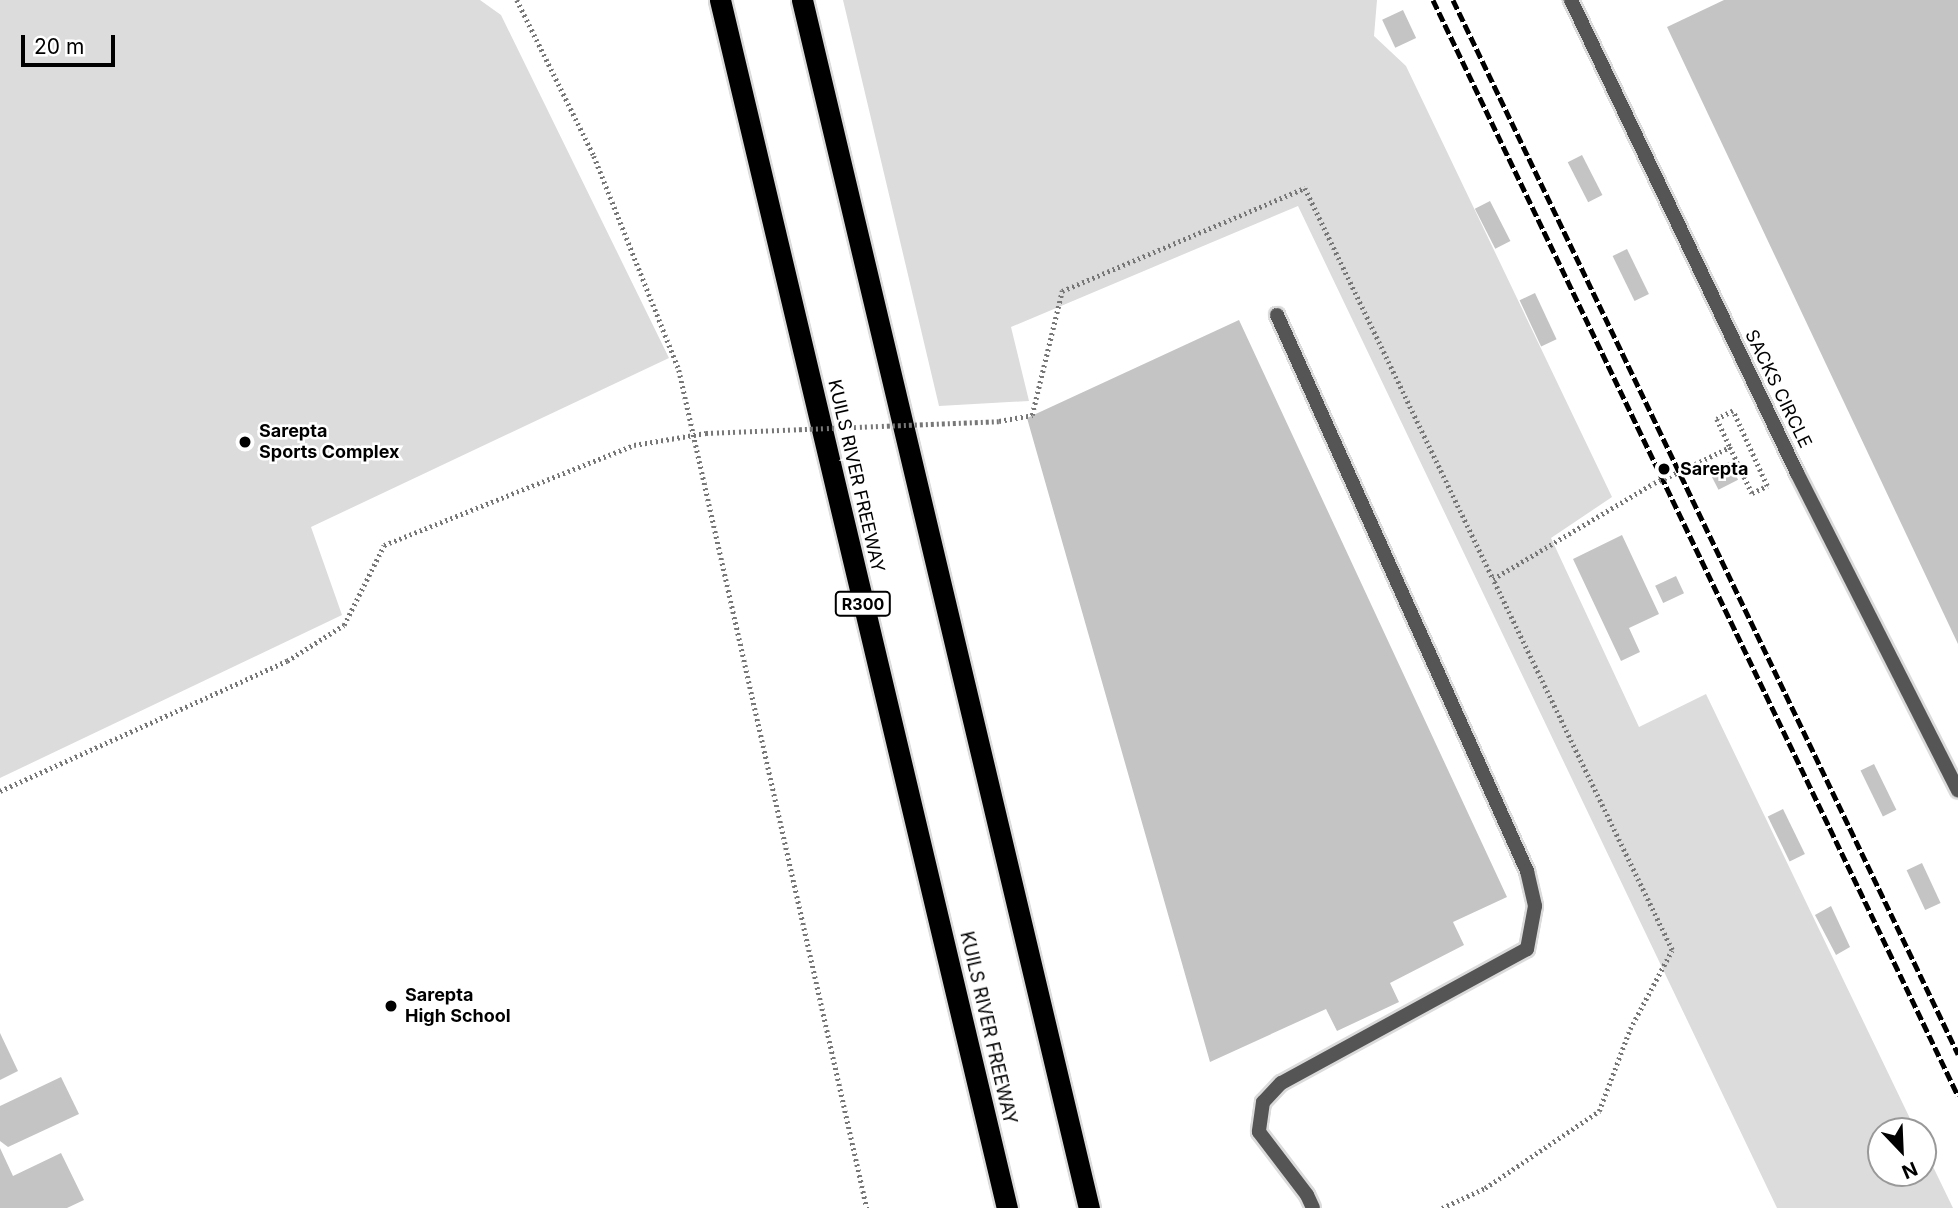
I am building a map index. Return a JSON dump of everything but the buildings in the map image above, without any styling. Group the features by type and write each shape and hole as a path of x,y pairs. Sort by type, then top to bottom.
{"highway":[{"name":"KUILS RIVER FREEWAY","path":"720,0 1007,1208"},
{"path":"802,0 1089,1208"}],"lane":[{"name":"SACKS CIRCLE","path":"1571,0 1797,473 1958,791"},
{"path":"1277,315 1527,871 1535,906 1527,949 1281,1083 1263,1102 1259,1132 1310,1202"}],"path":[{"path":"517,0 640,266 675,359 867,1208"},
{"path":"1733,411 1767,486 1752,493 1730,447 1717,419 1733,411"},
{"path":"0,791 287,661 344,625 368,567 384,545 634,445 705,433 999,421"},
{"path":"1621,499 1730,447"},
{"path":"1442,1208 1485,1188 1599,1111 1630,1029 1672,950 1493,579"}],"shaded area":[{"name":"Sarepta Sports Complex","path":"0,0 480,0 501,15 669,358 311,527 342,615 0,778"},
{"path":"843,0 1377,0 1374,36 1406,66 1612,497 1551,538 1639,727 1706,694 1909,1117 1867,1117 1867,1187 1937,1187 1937,1175 1953,1208 1777,1208 1298,206 1011,327 1029,401 939,406"}],"railway":[{"path":"1433,0 1958,1096"},
{"path":"1453,0 1958,1054"}],"place":[{"name":"Sarepta Sports Complex","path":"245,442"},
{"name":"Sarepta","path":"1664,469"},
{"name":"Sarepta High School","path":"391,1006"}]}
